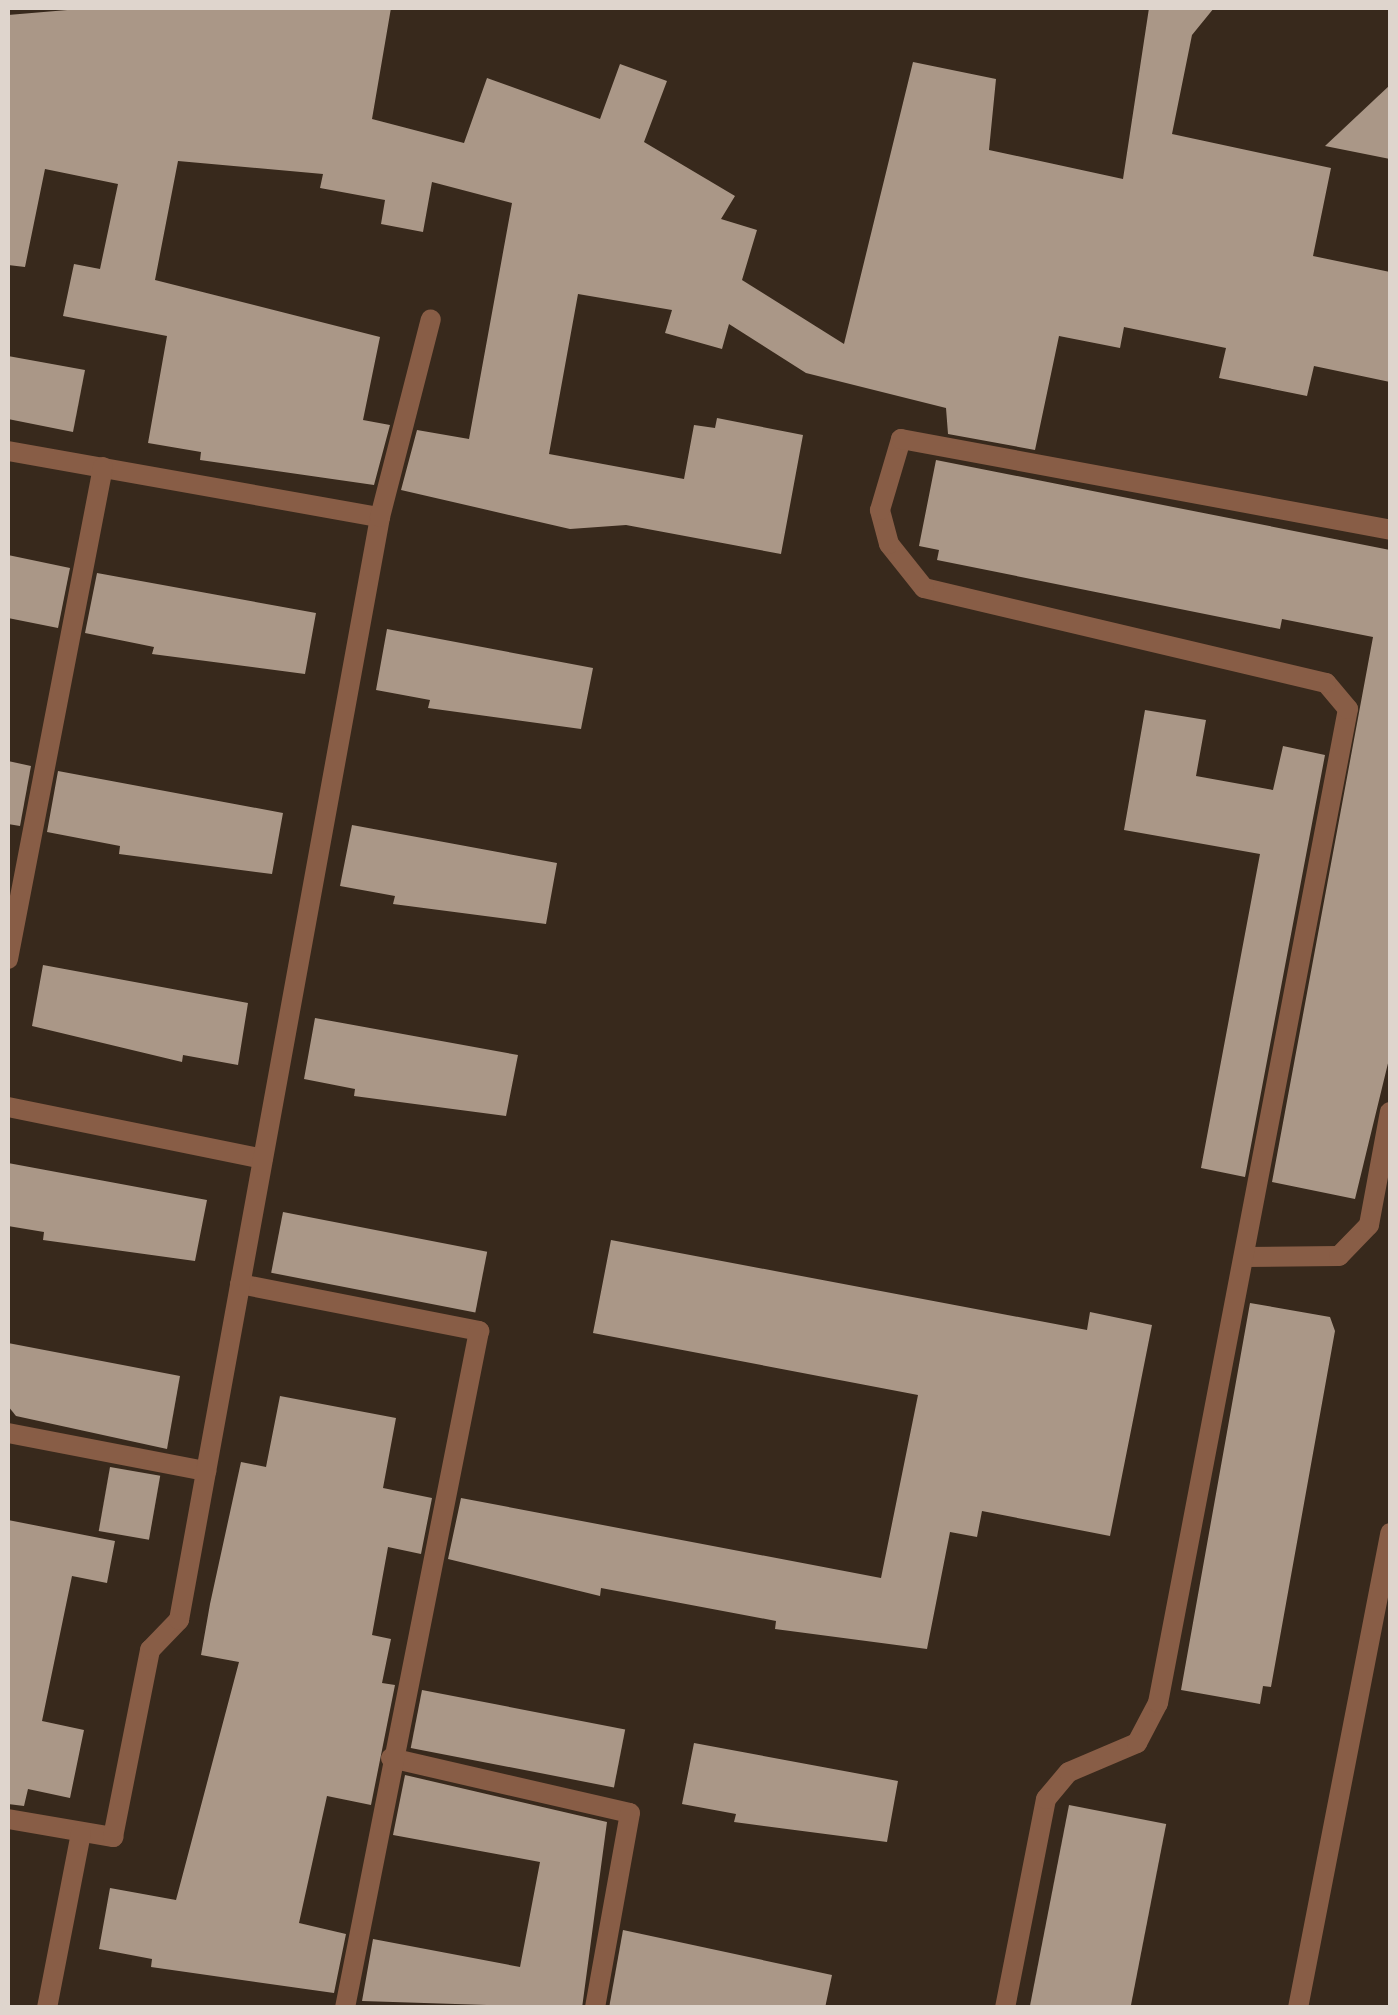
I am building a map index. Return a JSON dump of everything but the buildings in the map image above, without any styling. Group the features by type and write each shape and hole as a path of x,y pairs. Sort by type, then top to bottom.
{"street":[{"path":"8,1819 112,1838 150,1650 179,1620 380,517 431,319"},
{"path":"1005,2008 1046,1799 1069,1772 1136,1743 1158,1703 1246,1257 1245,1214 1348,710 1326,683 924,588 889,544 880,510 901,439 1390,530"},
{"path":"8,451 380,517"},
{"path":"8,959 103,468"},
{"path":"8,1107 262,1159"},
{"path":"1246,1257 1339,1256 1369,1225 1390,1112"},
{"path":"240,1284 479,1331 390,1758 345,2008"},
{"path":"8,1433 206,1471"},
{"path":"1298,2008 1390,1533"},
{"path":"390,1758 630,1812 594,2008"},
{"path":"47,2008 81,1833"}]}
